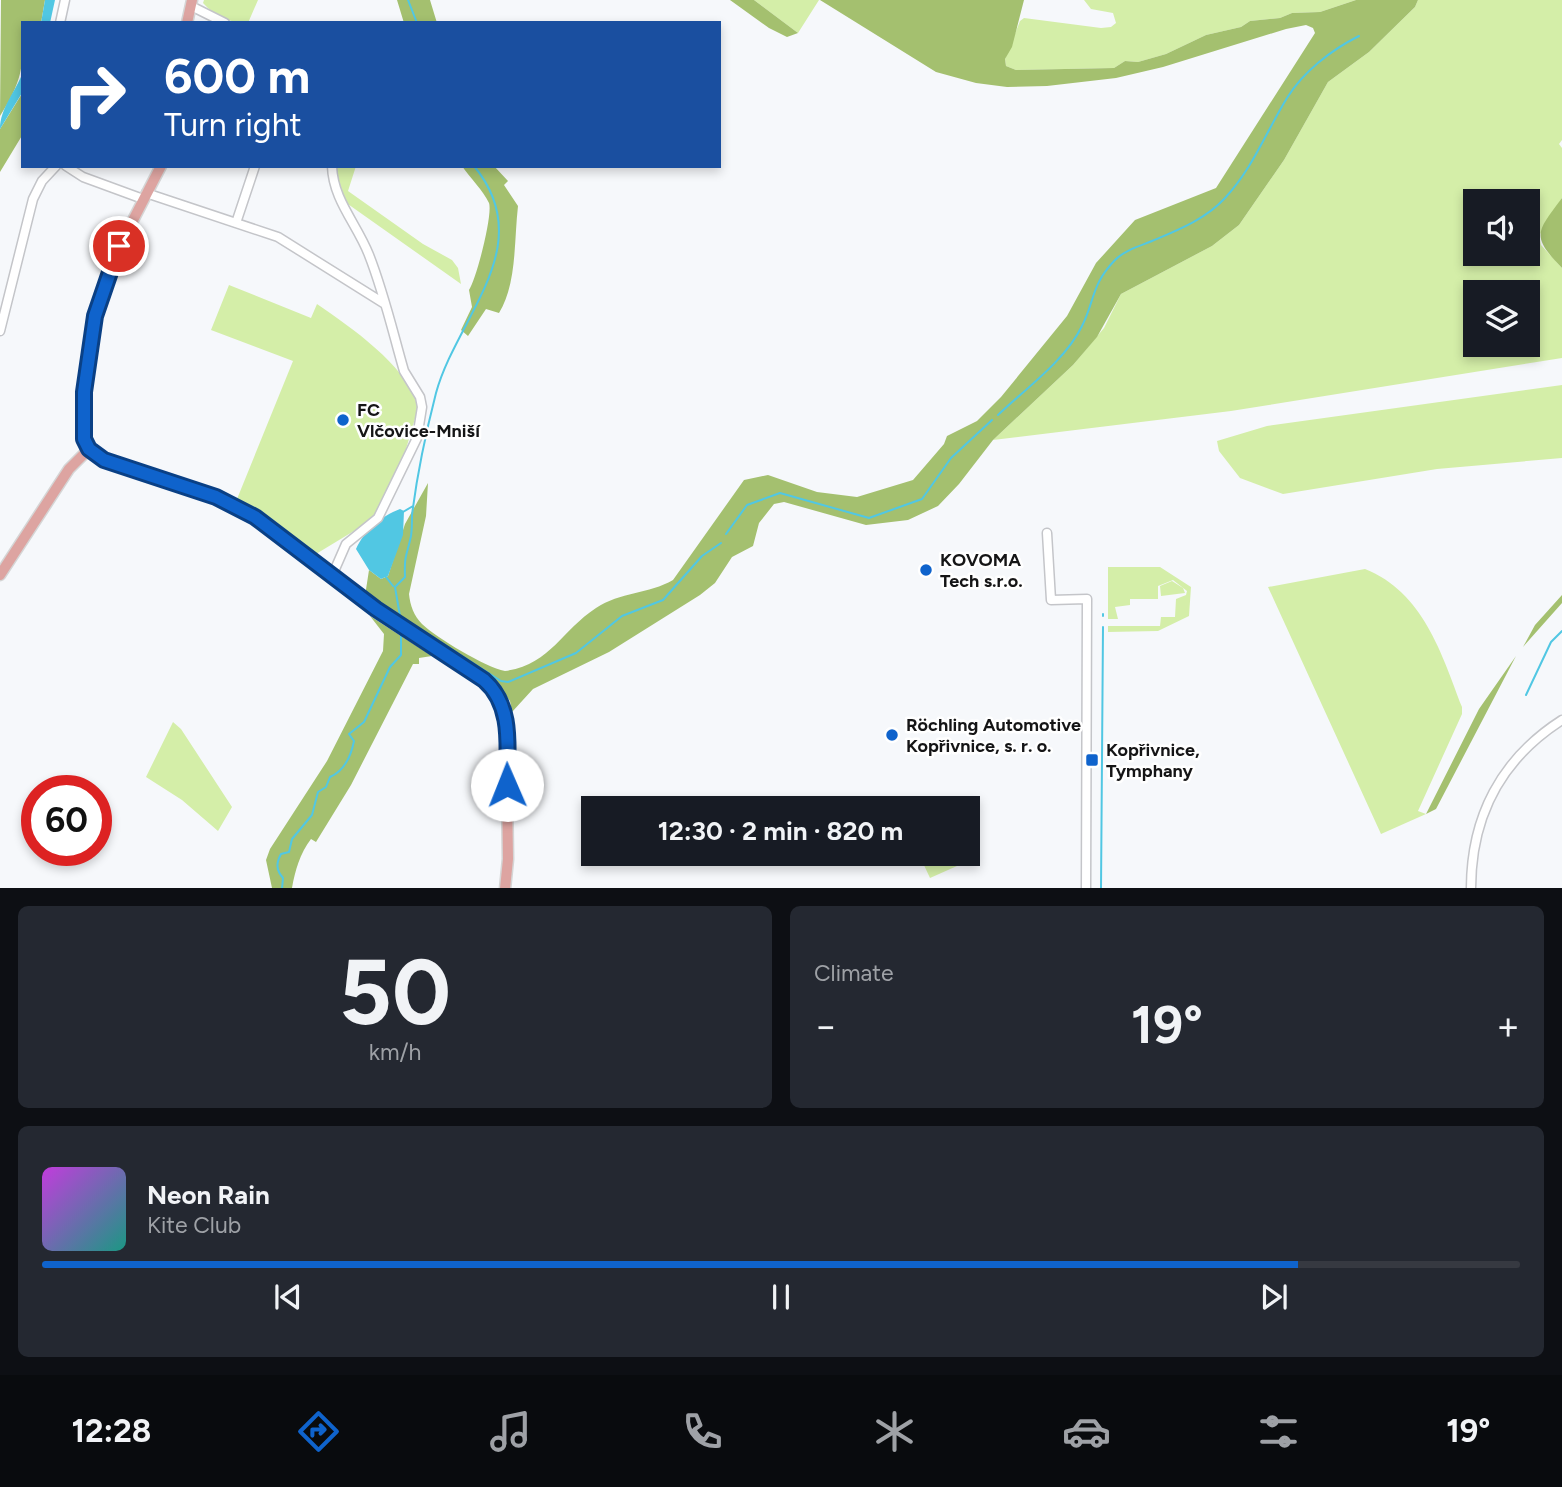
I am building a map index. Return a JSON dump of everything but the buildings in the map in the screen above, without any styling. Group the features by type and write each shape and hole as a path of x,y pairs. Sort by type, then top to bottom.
{"main road":[{"path":"187,21 191,3"},
{"path":"161,168 112,261 95,316 86,365 82,429 89,449 104,460 175,482 237,507 281,534 376,609 484,680 499,696 505,712 508,859 505,888"},
{"path":"0,575 74,461 89,449"}],"street":[{"path":"60,21 65,0"},
{"path":"191,3 222,21"},
{"path":"0,331 33,199 42,181 54,168"},
{"path":"69,168 83,177 278,237 385,304"},
{"path":"236,223 254,168"},
{"path":"332,168 334,191 363,242 385,304 404,371 414,383 420,397 419,431 378,518 346,544 332,576"},
{"path":"1048,533 1051,600 1087,599 1084,717 1086,888"},
{"path":"1471,888 1474,841 1490,796 1515,758 1532,741 1562,720"}],"green space":[{"path":"1,0 45,0 41,21 21,21 21,64 18,81 0,116"},
{"path":"204,0 258,0 249,21 229,20 203,3"},
{"path":"397,0 430,0 436,21 403,21"},
{"path":"730,0 754,0 798,33 787,37 769,28"},
{"path":"754,0 819,0 798,33"},
{"path":"820,0 1024,0 1012,47 1005,59 1006,66 1016,70 1114,68 1125,61 1138,62 1166,54 1206,35 1241,27 1250,21 1280,18 1292,13 1320,12 1356,0 1418,0 1415,7 1369,52 1328,82 1284,160 1239,225 1212,246 1121,294 1097,337 1073,365 993,440 938,506 908,520 866,525 784,502 774,504 759,523 753,546 732,557 715,583 700,595 609,652 533,689 512,712 510,701 495,681 365,596 369,570 381,579 388,576 405,524 428,483 426,516 409,594 413,610 422,624 438,637 474,658 505,671 533,662 545,654 584,617 605,603 673,580 744,480 768,475 817,492 857,497 913,480 944,444 947,436 977,421 1001,397 1067,316 1096,263 1135,220 1216,188 1315,33 1313,28 1306,25 1286,29 1163,67 1116,78 1047,86 1007,87 976,83 936,72"},
{"path":"1084,0 1356,0 1320,12 1292,13 1280,18 1250,21 1241,27 1206,35 1166,54 1138,62 1125,61 1114,68 1016,70 1006,66 1005,59 1020,21 1024,18 1101,28 1111,27 1116,23 1113,13 1091,9"},
{"path":"1418,0 1562,0 1562,140 1559,144 1562,148 1562,198 1540,234 1540,189 1463,189 1463,266 1540,266 1540,240 1562,268 1562,358 1231,411 993,440 1073,365 1104,328 1121,294 1212,246 1239,225 1284,160 1328,82 1369,52 1415,7"},
{"path":"21,95 21,137 0,172 0,129"},
{"path":"334,168 355,168 348,191 423,244 452,260 458,268 461,284 345,202 339,194"},
{"path":"464,168 496,168 508,181 504,185 518,206 514,261 505,301 499,313 486,309 468,336 461,330 472,307 469,290 476,274 489,220 490,210 486,198"},
{"path":"1562,198 1562,268 1545,248 1541,233"},
{"name":"FC Vlčovice-Mniší","path":"229,285 311,318 317,304 376,348 401,375 419,405 406,449 377,517 316,554 276,522 237,499 293,361 211,330"},
{"path":"1562,385 1562,458 1437,469 1283,494 1240,478 1219,451 1217,441 1267,426"},
{"path":"1108,567 1160,567 1191,587 1189,616 1158,631 1108,632 1108,626 1160,626 1161,617 1175,617 1176,599 1186,595 1187,591 1173,580 1158,586 1158,599 1130,599 1130,605 1115,607 1118,619 1108,619"},
{"path":"1365,569 1385,579 1416,609 1438,646 1462,707 1462,714 1418,811 1426,814 1381,834 1268,587"},
{"path":"1172,581 1183,588 1185,593 1161,596 1160,586"},
{"path":"1562,595 1562,603 1523,647 1535,625"},
{"path":"370,616 432,656 419,658 419,664 413,664 351,785 316,842 311,839 304,850 292,888 272,888 266,860 270,849 327,761 383,651 384,634"},
{"path":"1516,656 1436,809 1426,814 1479,709"},
{"path":"173,722 181,729 232,807 218,831 182,800 146,777"},
{"path":"924,866 957,866 930,878"}],"water":[{"path":"45,0 55,0 50,21 41,21"},
{"path":"21,76 21,95 0,129 5,107"},
{"path":"400,509 404,511 403,535 388,576 381,579 369,570 356,549 374,525"}],"waterway":[{"path":"408,0 416,21"},
{"path":"998,415 1066,351 1082,326 1102,277 1115,260 1128,251 1191,223 1225,198 1244,174 1287,98 1301,79 1328,55 1359,36"},
{"path":"401,622 395,587 405,577 405,559 411,536 416,485 436,393 446,364 488,281 497,253 499,224 492,196 475,168"},
{"path":"726,534 747,505 780,493 869,518 922,499 951,458 992,420"},
{"path":"403,512 413,506"},
{"path":"402,618 501,681 508,682 576,653 622,616 663,600 702,556 721,543"},
{"path":"386,577 393,586"},
{"path":"1101,888 1103,627"},
{"path":"1526,695 1551,642 1562,631"},
{"path":"282,888 279,857 289,852 292,839 312,815 318,792 326,787 330,777 346,762 354,741 349,734 364,722 390,667 401,655 401,633"}],"place":[{"name":"FC Vlčovice-Mniší","path":"343,420"},
{"name":"KOVOMA Tech s.r.o.","path":"926,570"},
{"name":"Röchling Automotive Kopřivnice, s. r. o.","path":"892,735"},
{"name":"Kopřivnice, Tymphany","path":"1092,760"}],"route":[{"path":"119,246 105,281 88,350 82,429 85,444 104,460 216,497 255,517 281,534 376,609 484,680 493,688 505,712 507,785"}]}
